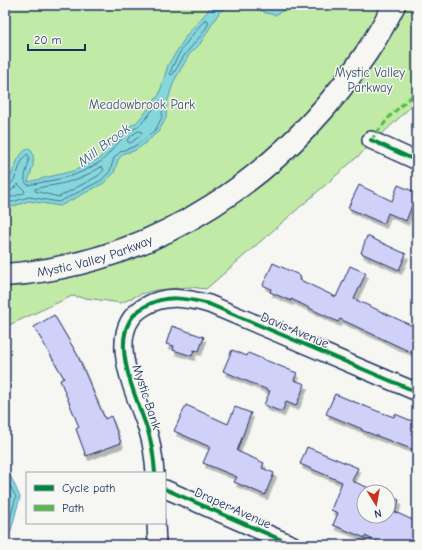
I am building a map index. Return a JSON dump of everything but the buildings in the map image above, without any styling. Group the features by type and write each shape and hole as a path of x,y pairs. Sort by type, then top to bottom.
{"main road":[{"name":"Mystic Valley Parkway","path":"5,275 53,268 112,254 162,234 229,196 290,146 316,118 367,52 394,5"}],"street":[{"path":"371,140 417,161"},
{"name":"Davis Avenue","path":"163,299 177,298 209,304 417,392"},
{"name":"Mystic Bank","path":"155,472 148,433 127,371 124,356 124,343 126,329 130,318 139,310 163,299"},
{"name":"Draper Avenue","path":"166,489 293,545"},
{"path":"156,524 157,545"}],"green space":[{"name":"Meadowbrook Park","path":"5,5 417,5 417,101 363,152 206,289 190,287 156,290 141,294 121,303 72,296 5,327"}],"water":[{"path":"211,5 293,5 275,15 266,13 256,8 236,6 231,6 220,11 200,44 189,55 174,81 167,103 166,118 159,131 134,151 124,153 118,160 114,173 104,183 60,206 29,201 5,209 5,185 24,151 29,148 33,156 33,164 28,182 73,171 100,158 124,129 136,123 159,95 168,65 189,32 207,12"},
{"path":"5,469 11,477 20,497 7,545 5,545"}],"marked path":[{"path":"371,140 391,115 417,91"}],"cycle path":[{"path":"371,140 417,161"},
{"path":"155,472 153,452 148,431 131,383 126,365 124,348 125,332 132,318 144,307 160,300 176,298 209,304 417,392"},
{"path":"166,489 293,545"}],"water label":[{"name":"Mill Brook","path":"104,145"}]}
